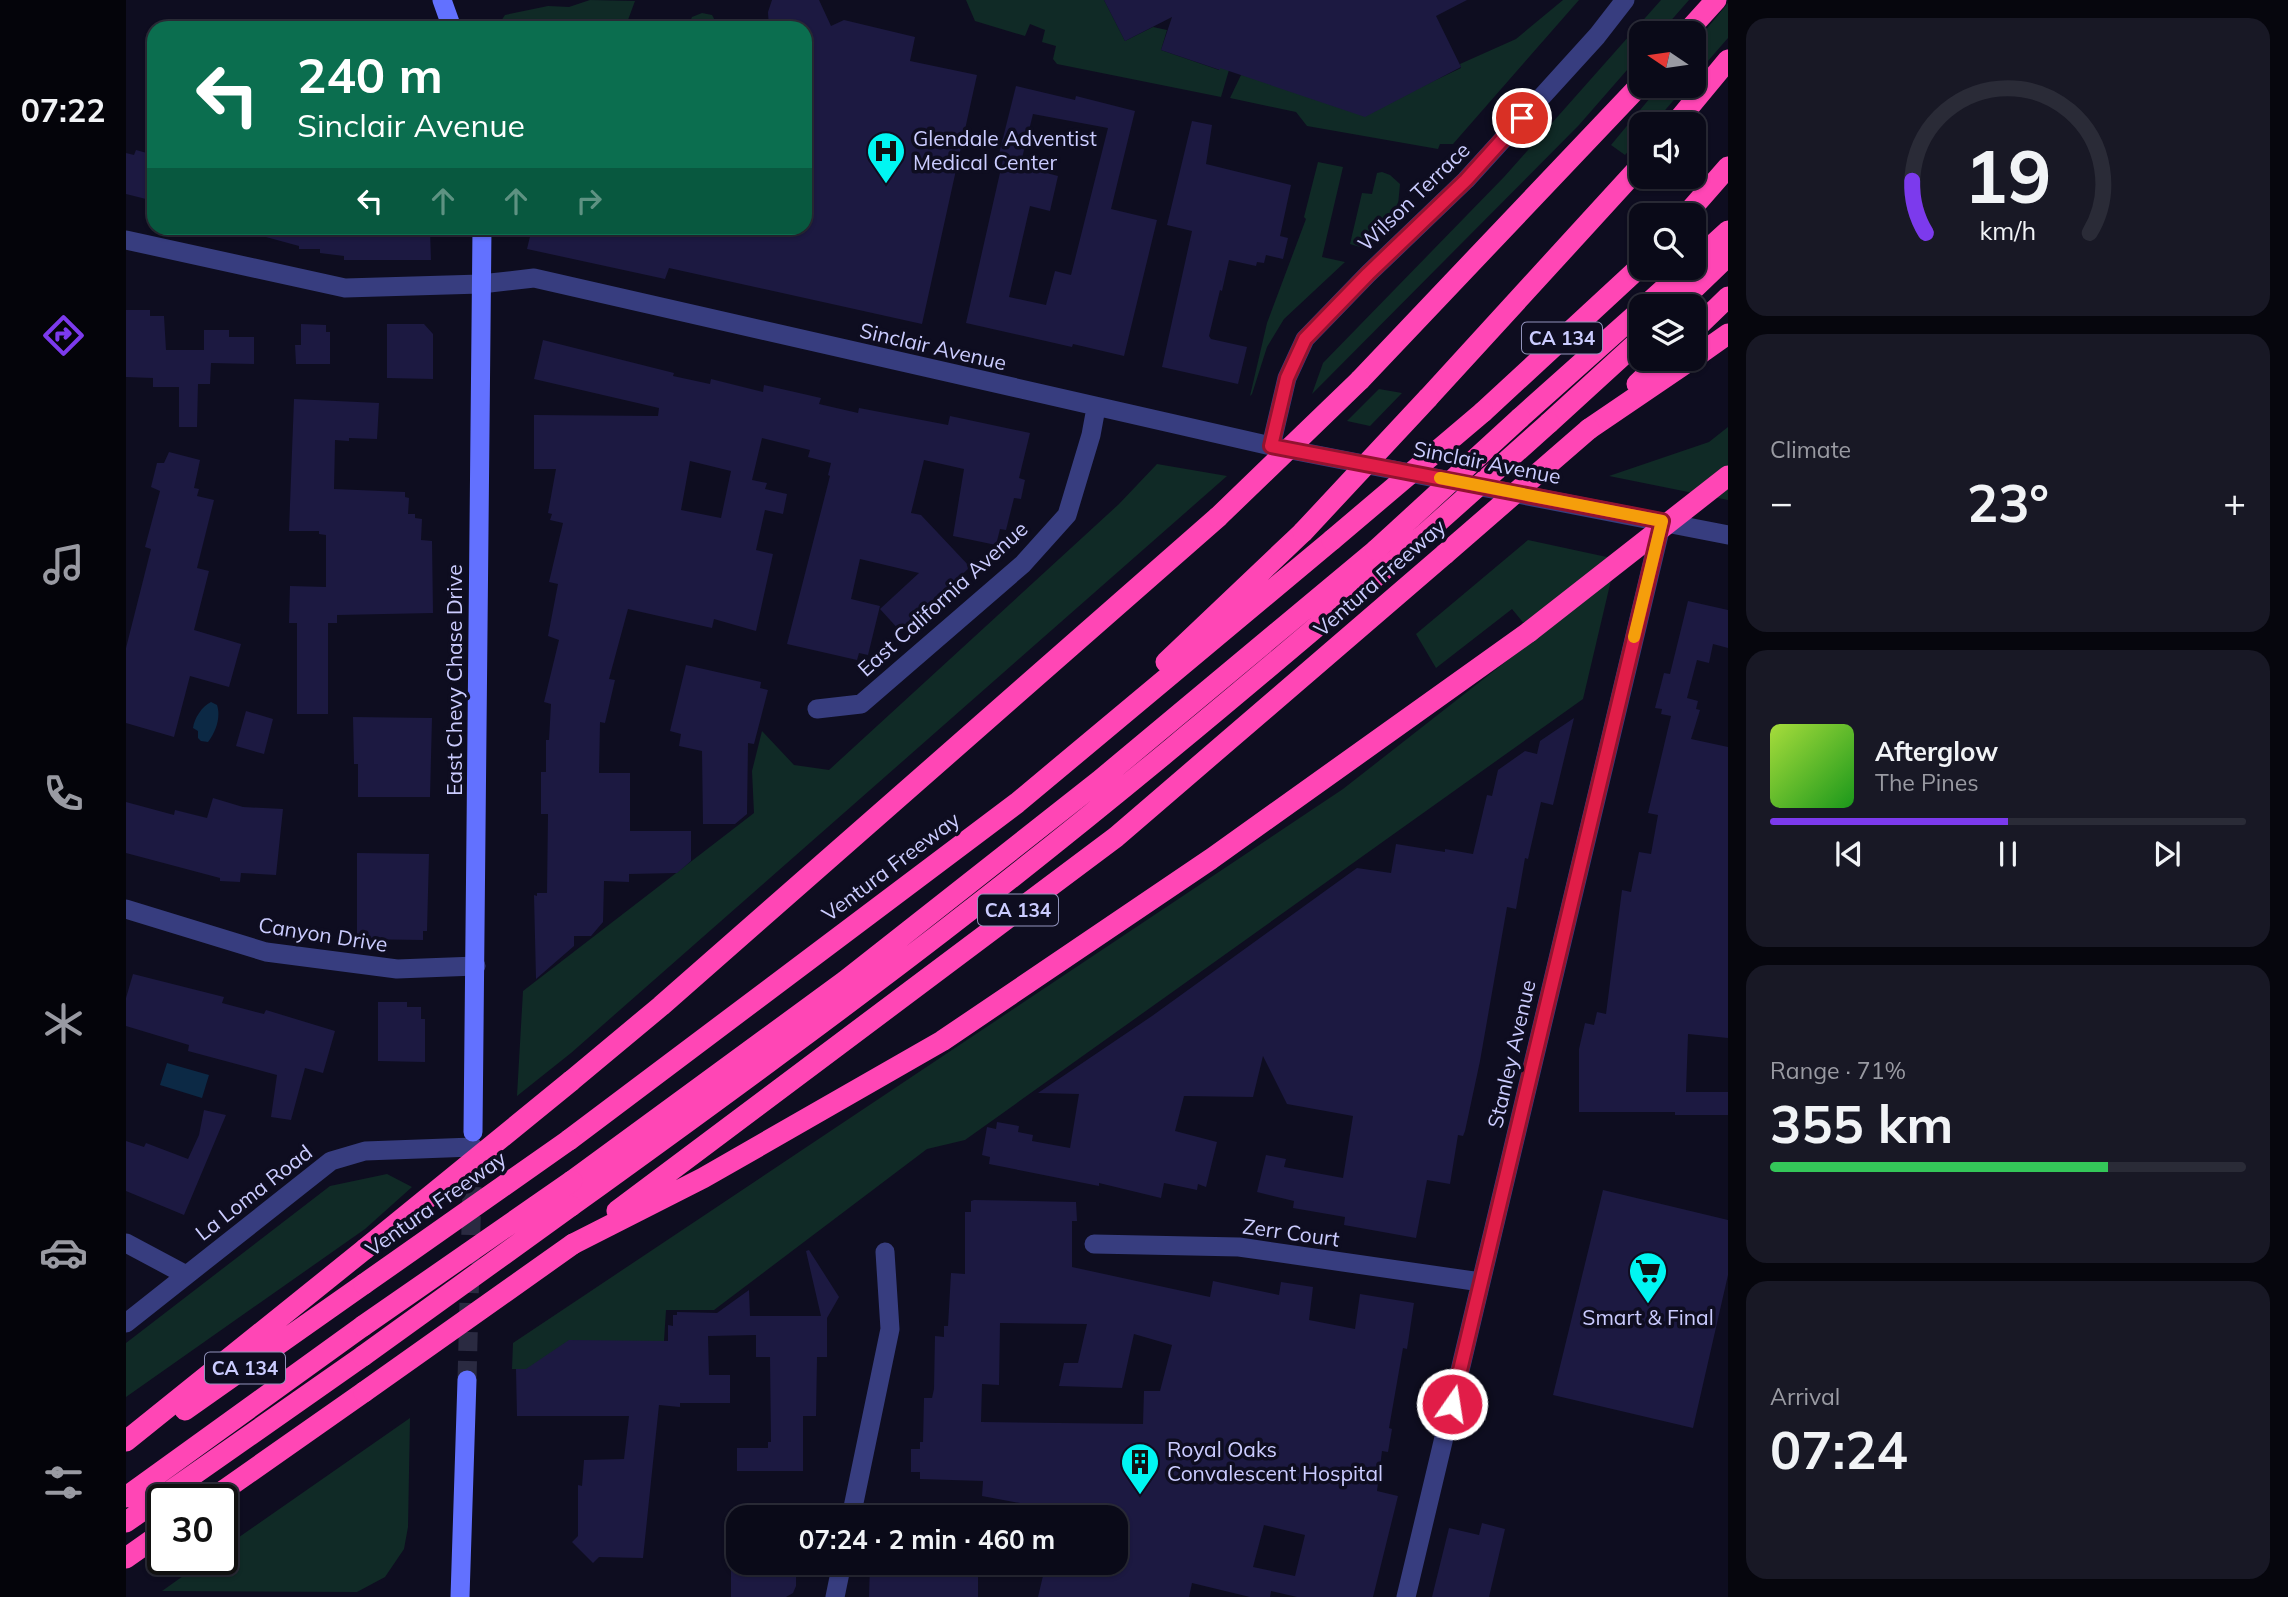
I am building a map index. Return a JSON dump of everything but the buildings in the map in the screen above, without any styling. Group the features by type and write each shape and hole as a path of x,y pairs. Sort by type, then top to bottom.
{"highway":[{"path":"1697,21 1716,0"},
{"path":"1685,112 1728,61"},
{"path":"126,1441 661,1006 1218,517 1360,380 1629,97"},
{"path":"1696,203 1728,167"},
{"path":"1017,803 1303,532 1629,178"},
{"path":"1705,203 1728,181"},
{"path":"1706,251 1728,231"},
{"path":"1688,294 1728,256"},
{"name":"Ventura Freeway","path":"126,1451 569,1140 1017,803 1482,412 1629,277"},
{"path":"1658,294 1674,280"},
{"path":"1706,318 1728,297"},
{"path":"126,1497 363,1326 572,1181 877,956 1098,781 1376,550 1629,321"},
{"path":"1706,349 1728,334"},
{"path":"126,1522 572,1206 728,1093 943,931 1117,793 1400,556 1629,350"},
{"name":"Ventura Freeway","path":"233,1484 573,1244 1116,836 1589,429 1651,371"},
{"path":"1589,429 1674,371"},
{"path":"573,1244 703,1178 942,1041 1211,859 1529,632 1728,476"},
{"path":"126,1558 147,1543"}],"main road":[{"path":"442,0 450,21"},
{"name":"East Chevy Chase Drive","path":"473,1139 482,235"},
{"path":"460,1597 467,1380"}],"street":[{"name":"Wilson Terrace","path":"1271,446 1287,378 1305,339 1466,180 1597,36 1625,0"},
{"name":"Sinclair Avenue","path":"126,240 345,288 481,285 534,278 1271,446 1728,535"},
{"name":"East California Avenue","path":"817,709 860,704 1023,564 1067,514 1091,435 1096,408"},
{"name":"Stanley Avenue","path":"1406,1597 1662,521"},
{"name":"Canyon Drive","path":"126,909 266,952 397,969 476,966"},
{"name":"La Loma Road","path":"126,1323 331,1161 365,1152 473,1139"},
{"path":"126,1243 186,1275"},
{"name":"Zerr Court","path":"1094,1244 1239,1247 1481,1282"},
{"path":"853,1505 890,1329 885,1252"},
{"path":"835,1597 840,1575"}],"green space":[{"path":"590,0 635,1 628,21 501,21 505,15 548,6 569,7"},
{"path":"966,0 1104,0 1125,41 1153,27 1167,30 1161,50 1219,70 1229,40 1229,70 1221,97 1057,64 1053,59 1056,46 1042,42 1045,30 1030,24 1025,36 975,21"},
{"path":"1563,0 1579,0 1453,144 1440,144 1438,149 1307,126 1296,112 1230,98 1241,75 1421,87 1461,68 1460,64 1516,39"},
{"path":"1661,0 1689,0 1671,21 1642,21"},
{"path":"1728,3 1728,38 1706,63 1706,30"},
{"path":"702,13 712,15 715,21 690,21 692,17"},
{"path":"1629,36 1629,68 1579,125 1312,394 1323,363 1504,177"},
{"path":"1650,98 1676,98 1663,112 1638,112"},
{"path":"1629,123 1629,150 1625,155 1611,145"},
{"path":"1318,162 1343,167 1322,257 1345,262 1284,319 1267,347 1250,396 1267,323 1306,219 1304,217"},
{"path":"1382,172 1400,184 1398,205 1360,247 1350,244 1362,193 1372,194 1377,173"},
{"path":"1379,389 1402,393 1370,426 1347,421"},
{"path":"1728,427 1728,500 1609,476 1709,442"},
{"path":"1157,464 1227,476 571,1053 517,1096 523,991 754,813 752,771 762,731 794,765 829,770 1119,504"},
{"path":"1528,540 1616,559 1583,699 965,1140 927,1149 714,1310 666,1310 664,1341 527,1369 512,1369 513,1343 1343,789 1536,638 1512,609 1436,668 1416,634"},
{"path":"387,1174 412,1187 365,1229 126,1397 126,1343 330,1186"},
{"path":"410,1418 408,1527 404,1549 385,1577 357,1592 162,1591 184,1575 238,1575 238,1538"}],"water":[{"path":"211,702 217,705 217,724 208,742 201,741 198,731 193,728 194,724 202,710"},
{"path":"167,1063 209,1075 202,1098 160,1085"}],"tunnel":[{"path":"467,1380 473,1150"}],"slow traffic":[{"path":"1440,478 1662,521 1634,637"}],"place":[{"name":"Glendale Adventist Medical Center","path":"886,185"},
{"name":"Smart & Final","path":"1648,1305"},
{"name":"Royal Oaks Convalescent Hospital","path":"1140,1496"}],"route":[{"path":"1452,1404 1662,521 1271,446 1287,378 1305,339 1466,180 1522,118"}]}
